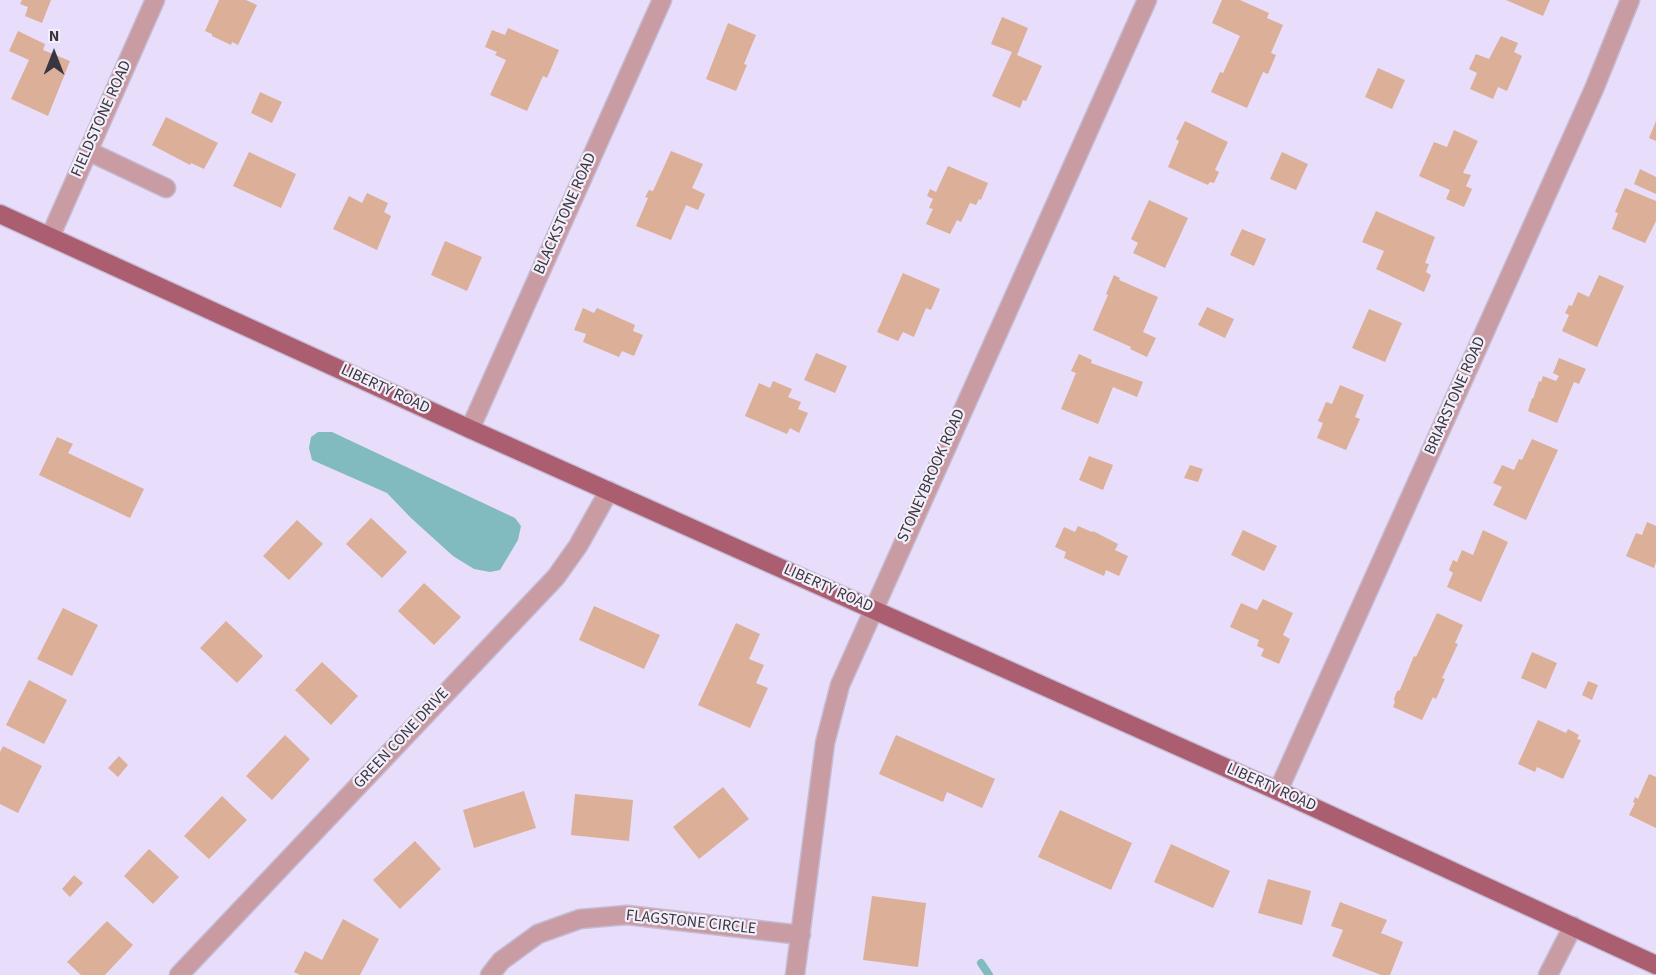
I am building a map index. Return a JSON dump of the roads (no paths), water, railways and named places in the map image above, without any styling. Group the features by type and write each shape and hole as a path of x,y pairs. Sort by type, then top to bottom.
{"main road":[{"name":"LIBERTY ROAD","path":"0,214 470,429 1278,791 1656,965"}],"street":[{"name":"FIELDSTONE ROAD","path":"50,237 155,0"},
{"name":"BLACKSTONE ROAD","path":"470,429 662,0"},
{"name":"STONEYBROOK ROAD","path":"795,975 825,744 840,685 1147,0"},
{"name":"BRIARSTONE ROAD","path":"1278,791 1589,100 1630,0"},
{"path":"88,151 166,188"},
{"name":"GREEN CONE DRIVE","path":"179,975 556,577 578,546 609,491"},
{"name":"FLAGSTONE CIRCLE","path":"490,975 501,961 538,934 580,919 627,915 801,935"},
{"path":"1548,975 1573,926"}],"waterway":[{"path":"981,963 989,975"}]}
